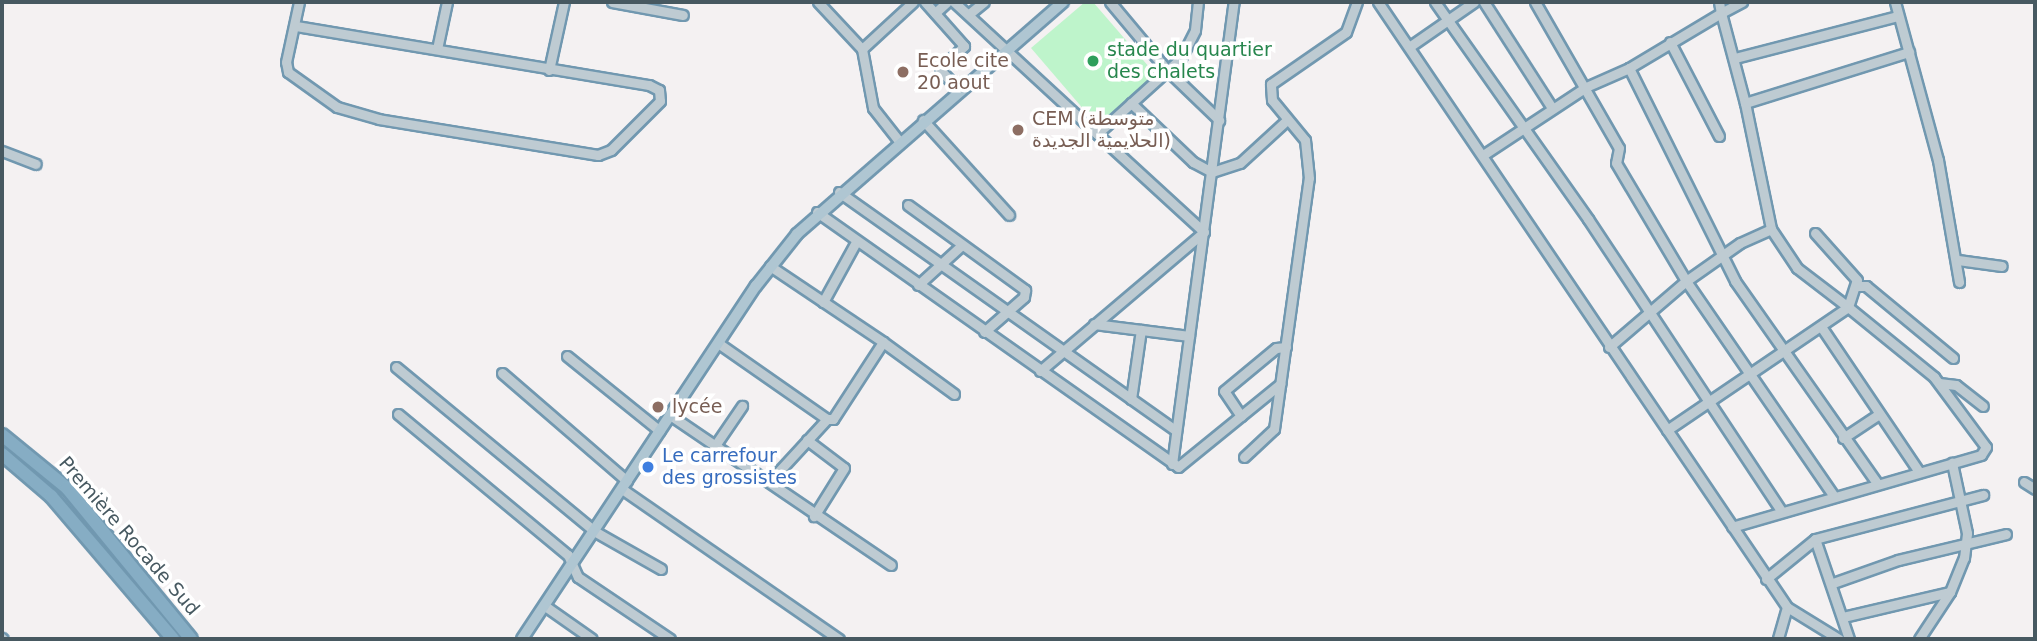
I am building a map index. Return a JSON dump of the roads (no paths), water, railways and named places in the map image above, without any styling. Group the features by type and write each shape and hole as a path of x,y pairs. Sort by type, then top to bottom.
{"highway":[{"name":"Première Rocade Sud","path":"2,435 67,488 191,639"},
{"name":"Première Rocade Sud","path":"2,454 51,496 173,639"}],"main road":[{"path":"522,639 770,266 817,212 839,192 1011,50 1063,2"}],"street":[{"path":"296,26 649,85 659,90 660,101 611,150 598,155 379,119 337,107 288,72 286,62 296,26 299,2"},
{"path":"437,49 447,2"},
{"path":"549,70 564,2"},
{"path":"612,2 683,15"},
{"path":"818,2 862,49 873,108 899,141"},
{"path":"862,49 913,2"},
{"path":"925,2 964,46 940,70 960,90"},
{"path":"935,13 947,2"},
{"path":"954,2 1011,50 1097,134 1204,232"},
{"path":"970,14 984,2"},
{"path":"1109,2 1166,69 1219,120"},
{"path":"1097,134 1189,45 1198,2"},
{"path":"1172,464 1234,2"},
{"path":"1244,457 1274,429 1309,178 1305,140 1272,100 1271,84 1346,32 1357,2"},
{"path":"1378,2 1766,579 1787,607 1839,639"},
{"path":"1435,2 1781,511"},
{"path":"1409,47 1475,2"},
{"path":"1484,2 1552,108"},
{"path":"1535,2 1619,148 1616,163 1686,281 1748,376 1834,496"},
{"path":"1719,2 1735,58 1771,229 1797,268 1939,383 1986,447 1981,455 1732,527"},
{"path":"1483,155 1586,87 1629,68 1742,2"},
{"path":"1895,2 1958,260 1959,282"},
{"path":"1735,58 1897,16"},
{"path":"1670,42 1719,136"},
{"path":"1745,103 1909,52"},
{"path":"1629,68 1722,257 1784,354 1877,484"},
{"path":"1131,103 1193,162 1212,172 1240,163 1287,120"},
{"path":"923,120 1009,215"},
{"path":"2,151 36,164"},
{"path":"839,192 1176,431"},
{"path":"908,205 1025,290 1024,297 984,332"},
{"path":"817,212 1172,464 1183,465 1280,384"},
{"path":"1609,347 1686,281 1771,229"},
{"path":"1040,371 1061,350 1204,232"},
{"path":"1815,233 1857,286"},
{"path":"823,302 856,242"},
{"path":"918,285 962,245"},
{"path":"1958,260 2002,266"},
{"path":"770,266 883,342 954,394"},
{"path":"1667,430 1822,328 1848,307 1857,286"},
{"path":"1857,286 1866,286 1953,358"},
{"path":"1094,324 1189,336"},
{"path":"1822,328 1919,472"},
{"path":"1131,399 1141,330"},
{"path":"769,482 845,403 883,342"},
{"path":"718,343 827,419"},
{"path":"1241,416 1224,391 1276,348 1286,346"},
{"path":"567,356 660,431"},
{"path":"396,367 594,531 661,569"},
{"path":"502,373 624,485 839,639"},
{"path":"1939,383 1956,385 1983,406"},
{"path":"714,447 742,406"},
{"path":"398,414 568,555 578,577 670,639"},
{"path":"1843,438 1879,414"},
{"path":"670,415 814,516 891,565"},
{"path":"807,440 844,468 814,516"},
{"path":"1919,639 1950,592 1966,544 1952,463"},
{"path":"2024,482 2035,489"},
{"path":"1766,579 1815,539 1959,499 1983,495"},
{"path":"1833,583 2006,534"},
{"path":"1815,539 1833,583 1849,639"},
{"path":"1843,617 1950,592"},
{"path":"545,606 593,639"},
{"path":"1778,639 1787,607"}],"place":[{"name":"stade du quartier des chalets","path":"1093,61"},
{"name":"Ecole cite 20 aout","path":"903,72"},
{"name":"CEM (متوسطة الحلايمية الجديدة)","path":"1018,130"},
{"name":"lycée","path":"658,407"},
{"name":"Le carrefour des grossistes","path":"648,467"}]}
